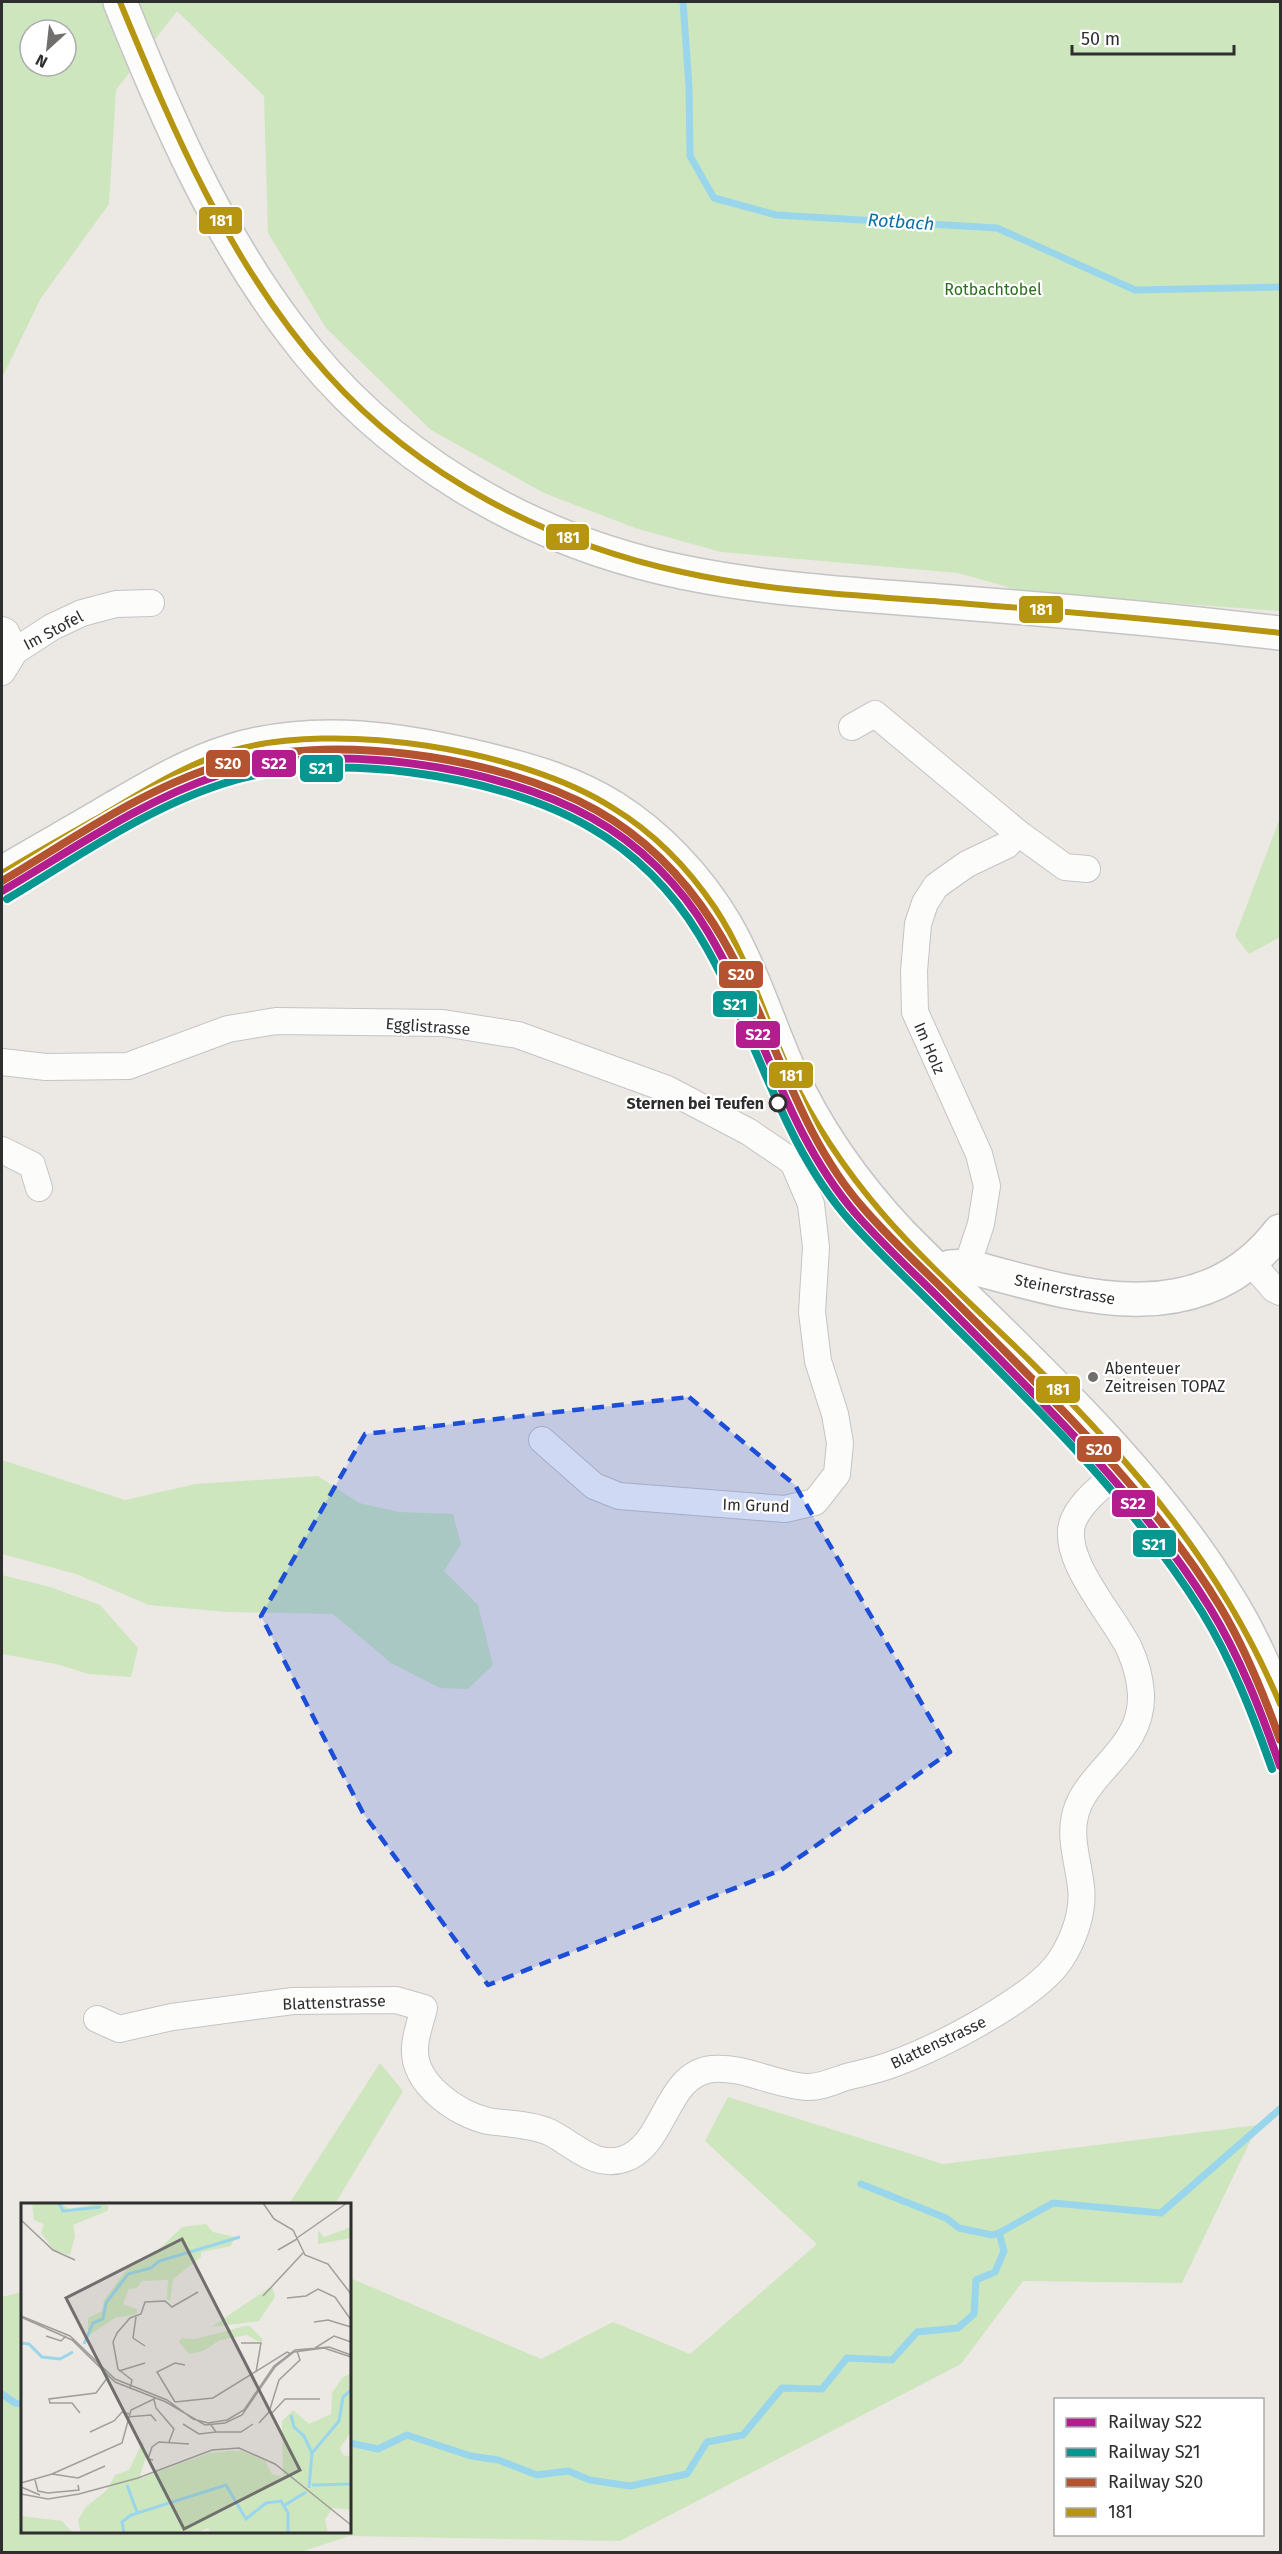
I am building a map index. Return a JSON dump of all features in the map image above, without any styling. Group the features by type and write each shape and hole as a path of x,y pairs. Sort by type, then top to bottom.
{"street":[{"path":"120,2 190,165 258,285 291,331 326,373 398,441 474,493 563,537 616,555 680,572 793,590 963,603 1281,633"},
{"name":"Im Stofel","path":"2,672 8,641 52,627 82,613 116,603 151,603"},
{"path":"852,727 875,714 1018,833 1065,867 1087,869"},
{"path":"2,873 181,770 234,750 266,743 329,736 372,738 452,751 537,773 577,788 634,821 683,867 705,894 724,923 739,952 790,1071 829,1144 868,1198 954,1271 1176,1524 1228,1598 1281,1704"},
{"name":"Im Holz","path":"954,1271 981,1224 987,1186 979,1154 915,1012 914,971 918,924 925,903 936,886 968,864 1007,845 1018,833"},
{"name":"Egglistrasse","path":"2,1062 46,1067 128,1066 228,1029 276,1021 443,1023 518,1035 667,1089 748,1132 793,1162"},
{"path":"793,1162 829,1144"},
{"path":"2,1150 32,1165 39,1188"},
{"name":"Im Grund","path":"542,1440 594,1486 619,1496 785,1509 815,1502 837,1474 840,1443 835,1414 818,1361 812,1312 816,1247 812,1204 793,1162"},
{"name":"Steinerstrasse","path":"954,1271 1095,1298 1155,1301 1209,1286 1251,1262 1281,1231"},
{"path":"1251,1262 1274,1289 1281,1292"},
{"name":"Blattenstrasse","path":"97,2019 119,2029 172,2017 293,2001 396,2000 424,2008 414,2049 419,2072 429,2086 465,2112 483,2120 547,2131 595,2160 609,2162 627,2158 644,2146 682,2085 694,2073 714,2068 809,2088 893,2064 990,2018 1035,1986 1061,1960 1080,1917 1081,1888 1075,1861 1072,1828 1078,1805 1095,1778 1119,1755 1132,1732 1141,1701 1140,1678 1129,1648 1077,1562 1071,1541 1073,1521 1087,1499 1127,1466"}],"highlighted area":[{"path":"689,1397 795,1485 950,1752 781,1870 488,1985 363,1813 261,1616 365,1434"}],"green space":[{"name":"Rotbachtobel","path":"2,2 1280,2 1280,611 1025,592 958,573 721,552 635,528 544,493 431,430 326,328 268,233 264,96 177,11 116,90 109,204 41,298 2,378"},
{"path":"1280,818 1280,937 1249,954 1235,936"},
{"path":"2,1460 125,1500 196,1484 318,1476 359,1503 399,1512 453,1514 461,1544 444,1571 478,1605 493,1665 468,1689 440,1688 391,1663 333,1614 228,1612 149,1605 76,1574 2,1554"},
{"path":"2,1575 50,1587 100,1605 138,1648 131,1677 89,1674 56,1664 2,1654"},
{"path":"380,2063 403,2091 336,2203 290,2203"},
{"path":"728,2097 943,2164 1258,2125 1182,2283 1023,2281 961,2364 620,2541 349,2536 301,2552 2,2552 2,2297 21,2292 21,2533 351,2533 351,2278 541,2359 613,2322 690,2354 817,2244 705,2141"}],"waterway":[{"name":"Rotbach","path":"683,2 689,87 690,156 714,198 776,215 997,228 1135,290 1280,287"},
{"path":"351,2443 378,2449 407,2435 471,2456 498,2460 537,2475 568,2471 590,2480 630,2486 687,2474 707,2442 743,2435 782,2388 822,2389 847,2358 892,2360 917,2332 958,2328 974,2314 976,2280 995,2272 1004,2251 999,2233 1053,2203 1161,2213 1280,2109"},
{"path":"861,2184 946,2218 959,2228 992,2235 999,2233"},
{"path":"2,2394 15,2403 21,2404"}],"rail line":[{"name":"S20","path":"2,881 106,818 188,776 217,766 260,756 308,750 359,750 410,754 461,763 511,775 556,791 614,821 662,860 702,906 713,923 751,995 800,1107 818,1143 840,1178 885,1232 1021,1367 1094,1444 1129,1483 1193,1565 1239,1640 1280,1740"},
{"name":"S22","path":"2,891 108,827 162,798 219,775 261,765 308,759 358,759 409,763 459,771 553,799 609,828 658,868 685,898 708,932 744,1003 792,1113 832,1182 856,1214 1087,1449 1152,1526 1182,1566 1210,1608 1231,1646 1280,1766"},
{"name":"S21","path":"7,899 138,821 193,794 263,774 310,768 359,768 410,772 508,793 553,809 591,828 623,849 665,889 699,935 736,1007 785,1119 826,1190 871,1243 1006,1377 1077,1452 1144,1529 1174,1570 1202,1612 1223,1650 1272,1769"}],"transit line":[{"name":"181","path":"120,2 184,149 208,197 262,289 293,333 327,374 363,411 402,444 444,474 489,501 535,524 583,543 632,559 717,579 825,593 1086,614 1280,633"},
{"name":"181","path":"2,873 149,788 197,763 231,751 274,742 322,739 374,740 427,746 479,756 529,770 574,787 613,808 669,852 715,908 737,947 798,1090 819,1127 855,1180 917,1251 1067,1398 1139,1477 1172,1519 1231,1606 1280,1704"}],"place":[{"name":"Sternen bei Teufen","path":"778,1103"},
{"name":"Abenteuer Zeitreisen TOPAZ","path":"1093,1377"}]}
